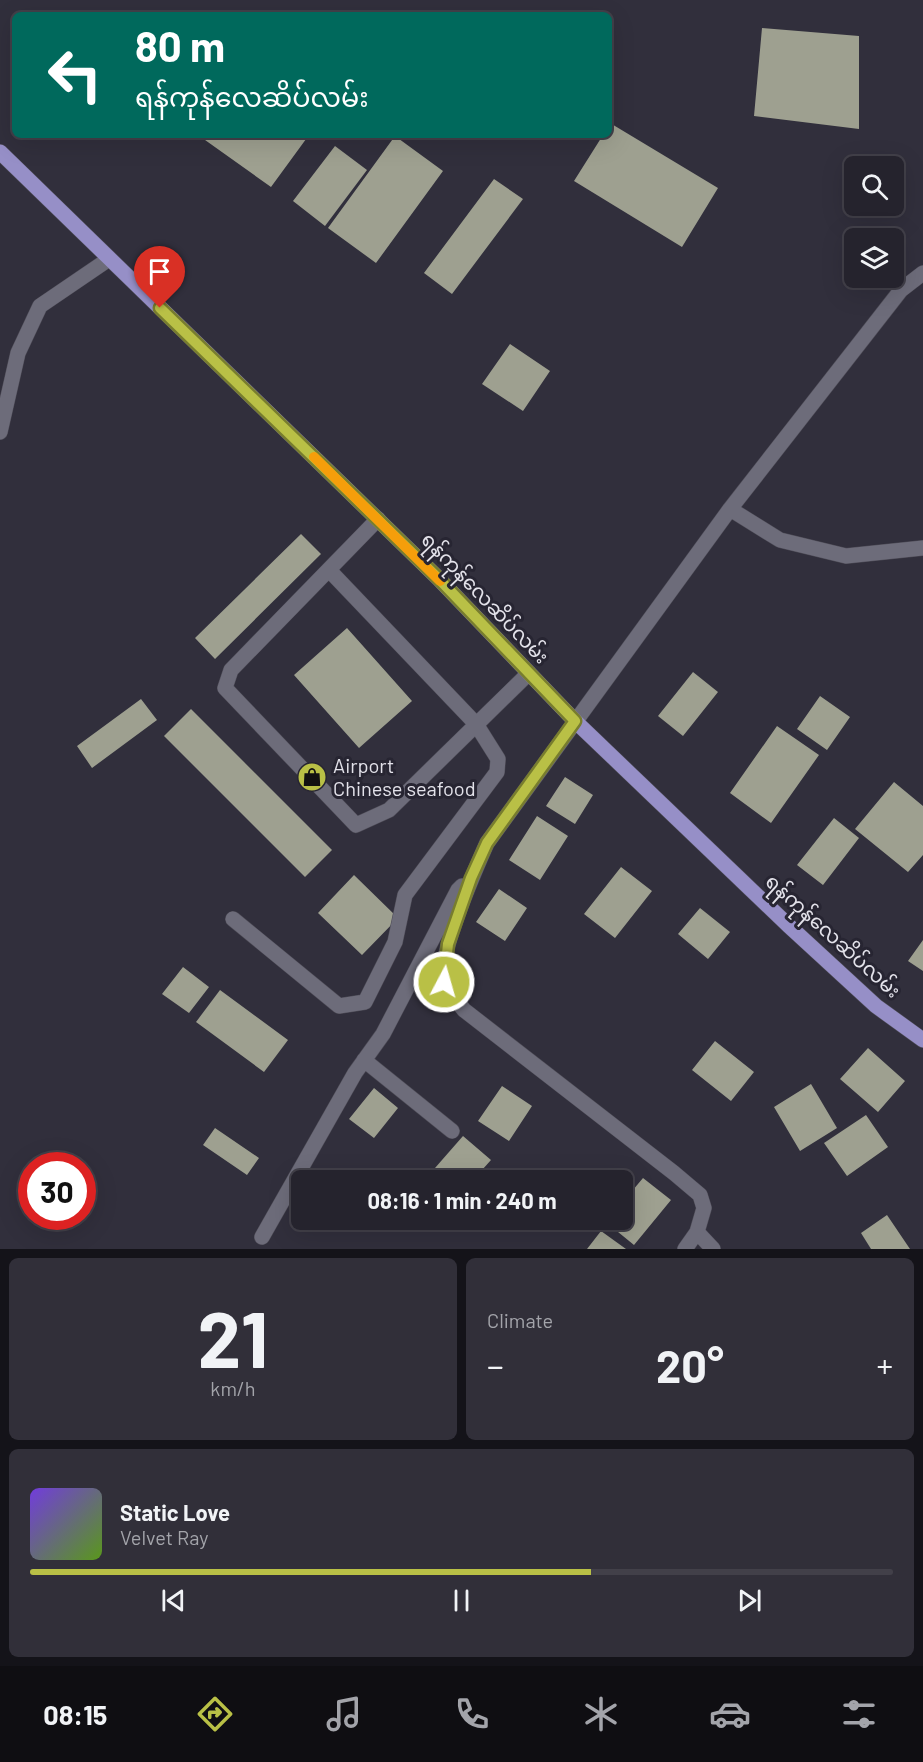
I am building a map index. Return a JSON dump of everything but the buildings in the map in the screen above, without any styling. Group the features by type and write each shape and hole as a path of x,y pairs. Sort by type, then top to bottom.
{"main road":[{"name":"ရန်ကုန်လေဆိပ်လမ်း","path":"0,152 438,578 575,721 858,990 923,1040"}],"street":[{"path":"0,432 18,353 40,306 110,259"},
{"path":"685,1249 697,1232 704,1208 700,1195 464,1010 444,982 448,944 471,878 487,843 730,509 901,290 923,273"},
{"path":"730,509 780,540 846,556 923,548"},
{"path":"378,519 231,670 225,688 356,825 389,810 529,673"},
{"path":"233,919 339,1006 365,1002 395,942 405,895 497,772 498,759 476,724 328,570"},
{"path":"262,1237 364,1060 383,1034 458,890 471,878"},
{"path":"364,1060 452,1131"},
{"path":"697,1232 713,1249"}],"slow traffic":[{"path":"314,457 440,581"}],"place":[{"name":"Airport Chinese seafood","path":"312,777"}],"route":[{"path":"160,308 438,578 575,721 487,843 471,878 448,944 444,982"}]}
